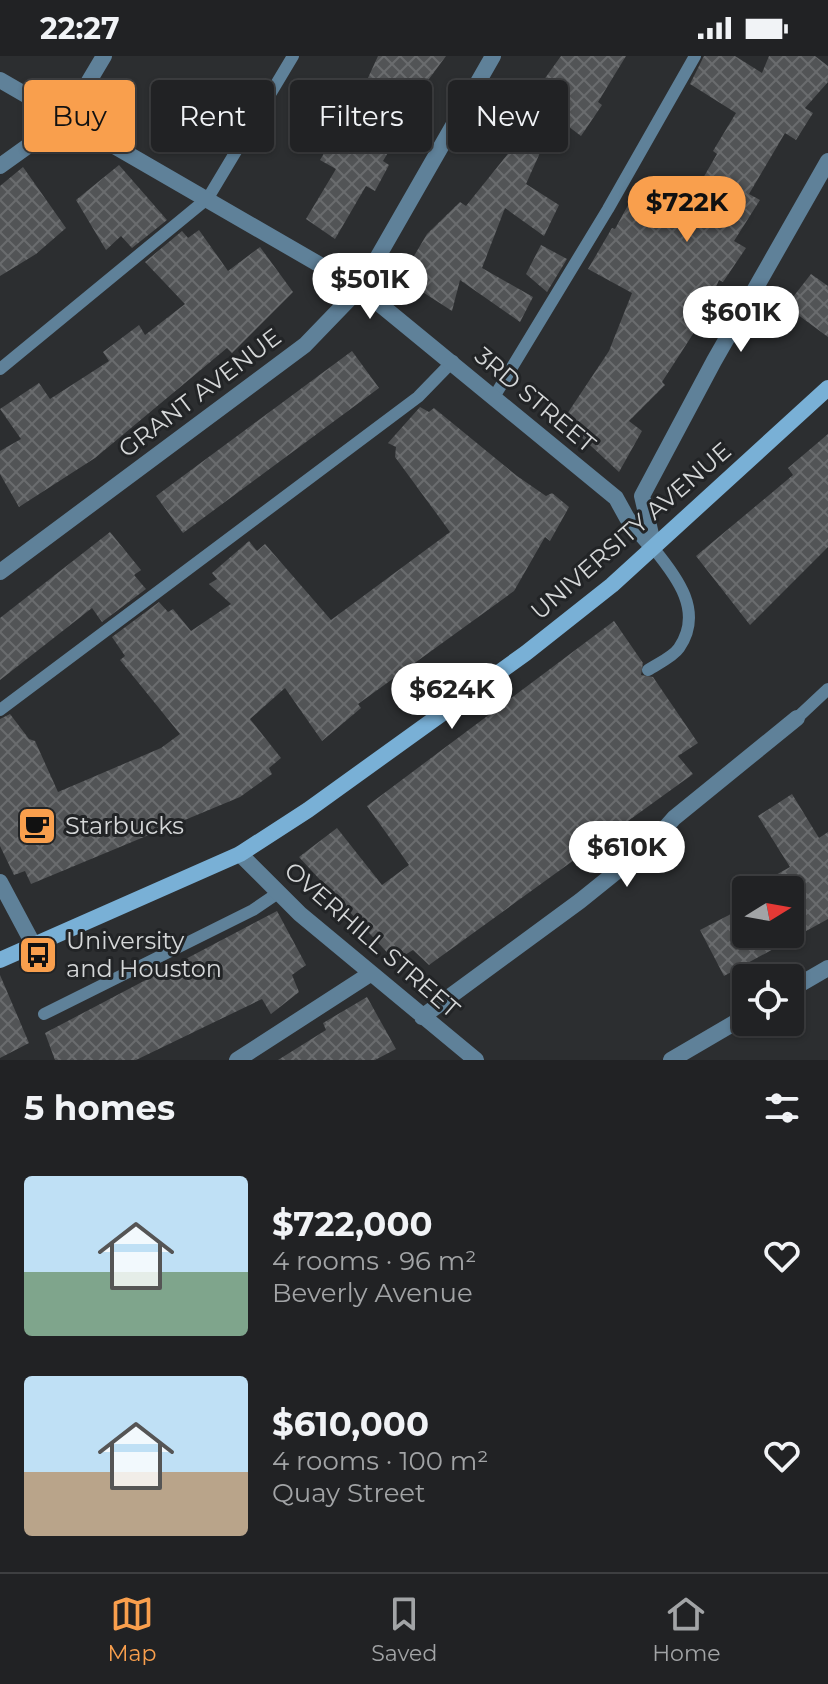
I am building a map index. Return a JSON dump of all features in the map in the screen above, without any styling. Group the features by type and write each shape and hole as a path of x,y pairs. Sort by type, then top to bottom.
{"street":[{"path":"90,80 104,56"},
{"name":"GRANT AVENUE","path":"0,572 305,345 360,288 493,56"},
{"name":"3RD STREET","path":"0,80 24,94"},
{"path":"0,166 24,149"},
{"name":"3RD STREET","path":"127,152 360,288 453,361 616,498 627,518 654,549"},
{"path":"654,549 642,496 714,361 828,161"},
{"name":"UNIVERSITY AVENUE","path":"0,960 32,942 240,854 308,810 526,653 654,549 828,388"},
{"path":"422,1017 580,901 652,843 674,818 797,718"},
{"name":"OVERHILL STREET","path":"240,854 278,893 370,974 476,1060"},
{"path":"0,882 32,942"},
{"path":"804,982 828,968"},
{"path":"237,1060 370,974"},
{"path":"671,1060 732,1024"}],"lane":[{"path":"0,369 208,198 293,56"},
{"path":"494,397 608,209 695,56"},
{"path":"0,710 418,397 453,361"},
{"path":"648,670 678,649 691,616 679,580 654,549"},
{"path":"797,718 828,689"},
{"path":"44,1014 253,910 278,893"}],"building":[{"path":"378,56 446,56 428,80 367,80"},
{"path":"561,56 626,56 598,102 602,105 581,136 568,126 568,80 544,80"},
{"path":"704,56 735,56 762,73 769,56 815,56 828,66 828,82 805,108 813,113 796,140 785,133 749,194 760,200 734,241 746,248 723,282 719,280 702,320 662,382 665,385 629,421 642,431 619,472 563,420 609,351 632,293 588,269 639,185 684,211 717,154 713,151 736,113 690,84"},
{"path":"325,152 388,152 383,161 389,165 375,191 366,186 335,239 306,219 336,169 320,160"},
{"path":"509,152 540,152 526,184 559,205 544,236 505,208 482,268 533,297 520,322 460,280 452,311 401,278 427,234 460,202 466,206"},
{"path":"119,165 167,220 132,248 121,236 106,250 76,200"},
{"path":"23,167 66,228 36,254 0,276 0,186"},
{"path":"199,230 228,271 260,247 293,292 232,353 227,348 95,458 19,507 0,474 0,451 21,439 0,409 39,383 50,399 109,361 103,352 139,325 145,335 185,304 145,262 182,231 188,238"},
{"path":"541,245 567,259 547,292 526,274"},
{"path":"811,274 828,286 828,337 786,306"},
{"path":"352,351 379,388 183,533 156,496"},
{"path":"420,407 429,412 434,408 517,476 546,496 552,493 569,507 550,541 545,537 514,591 358,704 361,708 322,741 285,688 250,719 281,758 269,768 272,774 240,797 31,884 25,871 14,875 0,846 0,719 10,714 29,739 35,741 58,792 161,748 180,734 120,660 125,656 112,637 159,602 168,612 173,609 191,631 231,604 209,584 217,579 212,573 249,541 257,551 265,544 331,620 450,532 395,457 396,447 388,443"},
{"path":"828,434 828,547 750,625 696,556 793,475 788,468"},
{"path":"110,532 141,570 134,575 146,589 102,622 92,608 0,680 0,618"},
{"path":"614,621 643,663 641,675 653,677 698,743 678,756 693,774 429,965 413,950 395,961 299,857 337,828 382,885 409,865 367,806"},
{"path":"792,794 819,838 828,832 828,919 804,932 804,876 774,876 790,867 758,816"},
{"path":"277,911 306,965 292,975 299,992 271,1014 262,999 136,1060 55,1060 45,1033"},
{"path":"731,914 732,948 775,948 746,964 732,964 732,972 724,976 700,930"},
{"path":"0,975 29,1043 0,1058"},
{"path":"367,997 396,1049 375,1060 278,1060 326,1030 323,1023"}],"place":[{"name":"Starbucks","path":"37,826"},
{"name":"University and Houston","path":"38,955"}]}
